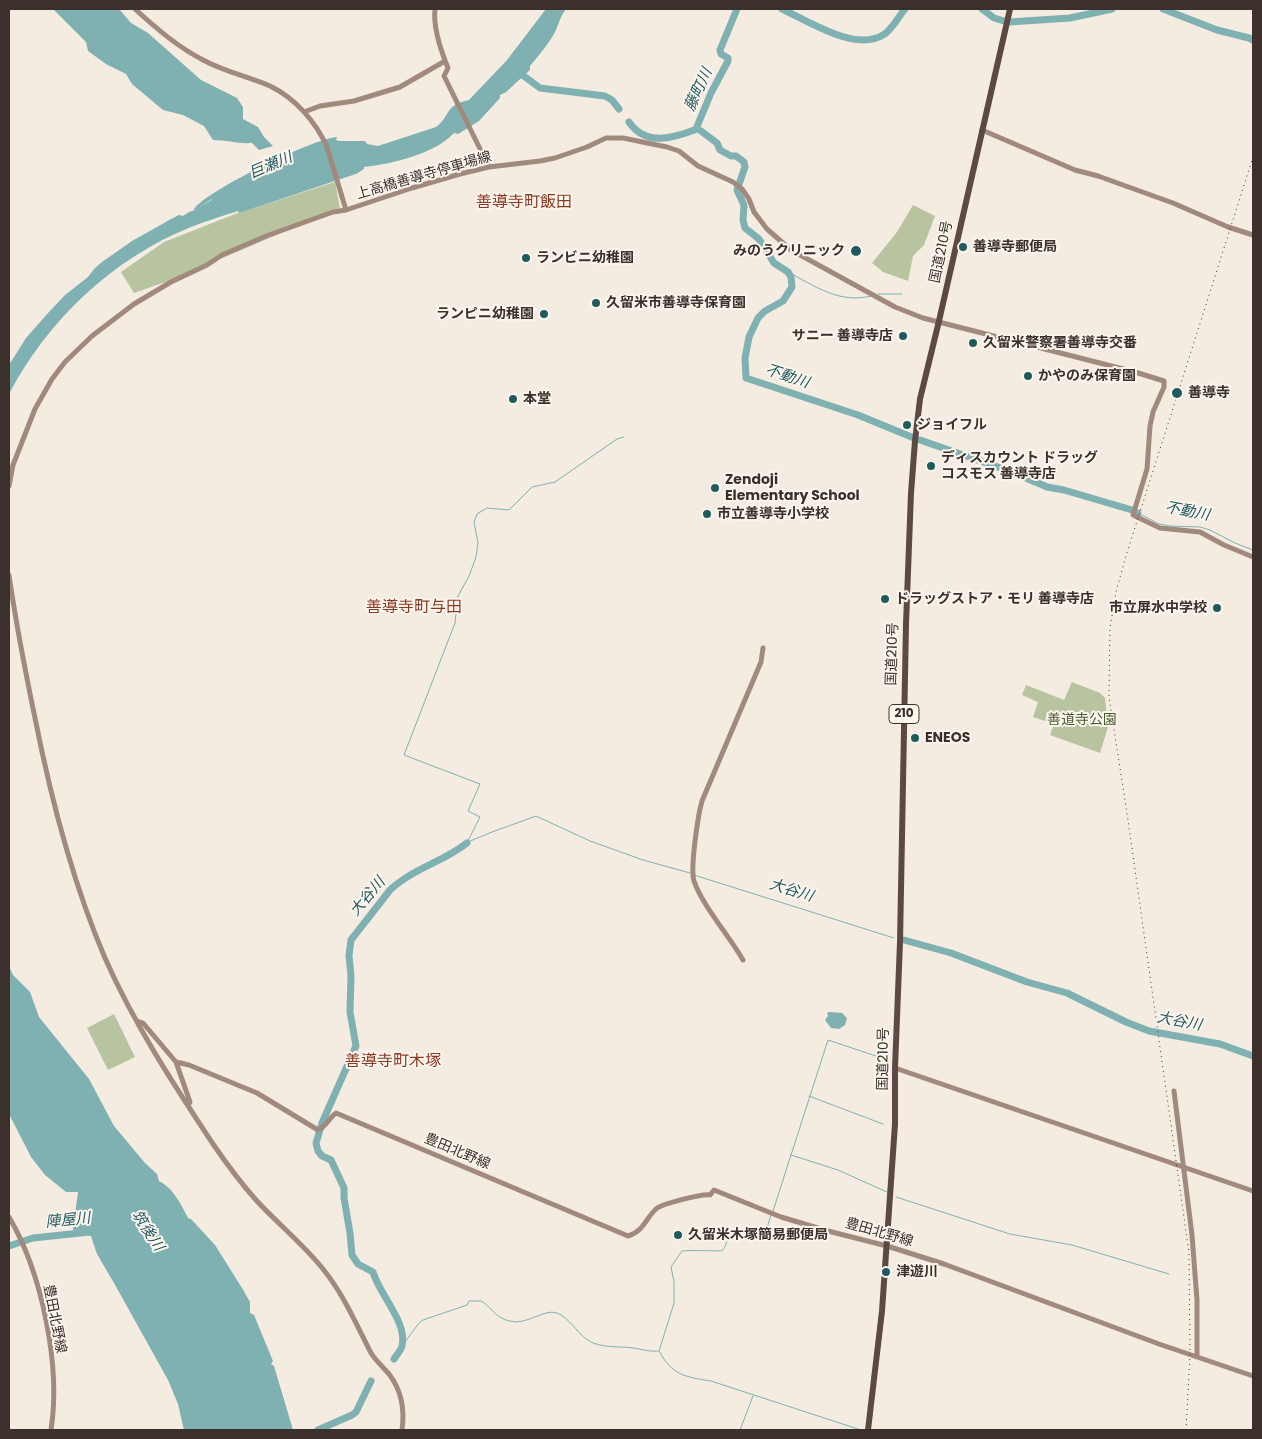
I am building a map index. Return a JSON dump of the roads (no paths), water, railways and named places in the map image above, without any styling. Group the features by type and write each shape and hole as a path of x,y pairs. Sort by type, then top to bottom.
{"highway":[{"name":"国道210号","path":"868,1429 881,1316 895,1124 911,494 920,399 940,322 1010,9"}],"main road":[{"name":"上高橋善導寺停車場線","path":"135,9 183,49 207,62 270,86 283,94 304,112 327,146 345,208 489,167 555,158 606,138 613,137 652,143 679,152 698,166 733,182 742,189 749,199 754,212 767,229 792,250 894,307 923,318 1134,372 1164,382 1164,387 1153,412 1150,426 1147,469 1133,515 1160,528 1200,532 1224,545 1253,557"},
{"path":"435,9 435,20 448,68 445,74 446,80 489,167"},
{"path":"304,112 320,106 354,101 400,87 445,61"},
{"path":"982,130 1075,170 1156,197 1228,227 1253,235"},
{"path":"9,486 19,447 35,409 52,379 65,362 92,336 134,304 222,255 296,225 345,208"},
{"path":"9,575 16,626 60,828 84,903 105,957 137,1021 188,1106 229,1166 257,1201 311,1255 340,1293 371,1353 388,1373 399,1391 403,1406 402,1430"},
{"path":"743,960 703,897 695,882 693,871 700,806 761,662 763,648"},
{"path":"137,1021 143,1023 176,1062 190,1102 188,1106"},
{"name":"豊田北野線","path":"176,1062 189,1065 256,1093 318,1130 336,1113 628,1236 636,1233 650,1215 661,1206 697,1195 710,1195 714,1190 781,1217 887,1246 944,1264 1253,1376"},
{"path":"895,1068 1183,1165 1253,1191"},
{"path":"1174,1091 1192,1235 1197,1300 1197,1357"},
{"name":"豊田北野線","path":"9,1217 24,1246 45,1316 54,1386 54,1411 51,1430"}],"water":[{"path":"53,9 119,9 131,23 148,33 201,80 237,98 243,107 243,119 258,127 273,146 259,150 252,143 213,140 204,126 183,115 163,110 132,84 126,74 106,64 88,51 86,42"},
{"path":"546,9 566,9 554,34 530,66 530,70 506,92 500,95 500,98 479,121 458,134 454,133 436,147 412,157 364,167 364,169 356,174 239,213 238,211 202,223 162,240 109,274 63,317 42,341 9,394 9,365 26,338 65,295 88,277 102,262 132,241 173,218 193,211 193,216 210,206 212,199 194,209 239,178 306,146 337,137 336,140 339,141 365,141 367,144 378,146 436,127 455,105 469,100 507,60"},
{"name":"筑後川","path":"9,966 13,975 30,992 39,1017 89,1079 114,1126 145,1163 157,1174 159,1181 172,1192 188,1218 215,1245 242,1288 250,1302 250,1313 254,1315 273,1361 271,1364 274,1366 293,1430 184,1430 178,1404 168,1380 97,1254 91,1236 73,1230 78,1192 66,1192 45,1175 31,1157 9,1114"},
{"path":"829,1012 842,1013 847,1018 845,1025 839,1029 831,1028 825,1020"}],"waterway":[{"name":"藤町川","path":"696,129 711,93 728,61 728,58 721,54 720,50 737,9"},
{"name":"藤町川","path":"782,9 832,33 859,40 872,39 886,33 905,9"},
{"name":"藤町川","path":"982,9 994,18 1004,21"},
{"name":"藤町川","path":"1009,22 1070,18 1112,9"},
{"name":"藤町川","path":"1163,9 1217,30 1253,40"},
{"name":"不動川","path":"517,71 540,88 605,96 612,100 619,109"},
{"name":"不動川","path":"629,122 636,130 652,138 670,137 697,129"},
{"name":"不動川","path":"701,131 717,143 720,150 731,156 736,156 744,162 745,167 737,190 744,205 743,220 745,228 759,239 774,263 788,272 791,277 792,287 783,301 765,311 758,318 749,337 745,358 746,378 858,415 914,438"},
{"name":"巨瀬川","path":"185,219 219,200"},
{"path":"788,272 838,296 848,298 871,296"},
{"path":"878,294 902,294"},
{"path":"467,843 480,817 468,811 480,784 404,755 455,623 458,596 469,576 476,557 478,543 474,522 477,514 487,508 509,510 532,487 555,482 617,439 624,437"},
{"name":"不動川","path":"920,440 1015,473 1035,482"},
{"name":"不動川","path":"1038,483 1132,510"},
{"name":"不動川","path":"1142,515 1159,524 1200,527 1210,530 1253,550"},
{"name":"大谷川","path":"468,842 536,816 590,841 643,860 690,873"},
{"name":"大谷川","path":"394,1359 402,1346 401,1328 373,1272 358,1264 352,1255 344,1188 331,1160 322,1156 318,1151 316,1143 322,1123 356,1046 350,1012 351,976 349,955 351,940 390,890 408,876 458,850 467,843"},
{"name":"大谷川","path":"694,875 894,938"},
{"name":"大谷川","path":"904,940 951,953 1027,982 1067,993 1126,1022 1149,1031 1220,1044 1253,1056"},
{"path":"773,1211 828,1040 885,1059"},
{"path":"809,1096 883,1124"},
{"path":"791,1155 838,1170 887,1192"},
{"path":"896,1197 1010,1234 1072,1245 1169,1274"},
{"path":"771,1215 766,1231 732,1235 725,1248 721,1251 682,1251 671,1267 674,1282 674,1303 659,1351 669,1365 680,1374 711,1381 861,1430"},
{"name":"陣屋川","path":"9,1246 33,1238 90,1232"},
{"path":"402,1346 423,1320 467,1305 469,1301 481,1301 500,1317 509,1321 516,1322 547,1313 557,1313 565,1318 586,1339 598,1345 658,1351"},
{"name":"大谷川","path":"318,1430 356,1412 371,1381"},
{"path":"740,1430 753,1396"}],"railway":[{"path":"1186,1430 1190,1355 1189,1253 1109,697 1110,628 1116,592 1125,559 1253,157"}],"place":[{"name":"善導寺郵便局","path":"963,247"},
{"name":"みのうクリニック","path":"856,251"},
{"name":"ランビニ幼稚園","path":"526,258"},
{"name":"久留米市善導寺保育園","path":"596,303"},
{"name":"ランピニ幼稚園","path":"544,314"},
{"name":"サニー 善導寺店","path":"903,336"},
{"name":"久留米警察署善導寺交番","path":"973,343"},
{"name":"かやのみ保育園","path":"1028,376"},
{"name":"善導寺","path":"1177,393"},
{"name":"本堂","path":"513,399"},
{"name":"ジョイフル","path":"907,425"},
{"name":"ディスカウント ドラッグ コスモス 善導寺店","path":"931,466"},
{"name":"Zendoji Elementary School","path":"715,488"},
{"name":"市立善導寺小学校","path":"707,514"},
{"name":"ドラッグストア・モリ 善導寺店","path":"885,599"},
{"name":"市立屏水中学校","path":"1217,608"},
{"name":"ENEOS","path":"915,738"},
{"name":"久留米木塚簡易郵便局","path":"678,1235"},
{"name":"津遊川","path":"886,1272"}],"district":[{"name":"善導寺町飯田","path":"524,203"},
{"name":"善導寺町与田","path":"414,608"},
{"name":"善導寺町木塚","path":"393,1062"}],"park label":[{"name":"善道寺公園","path":"1082,720"}]}
